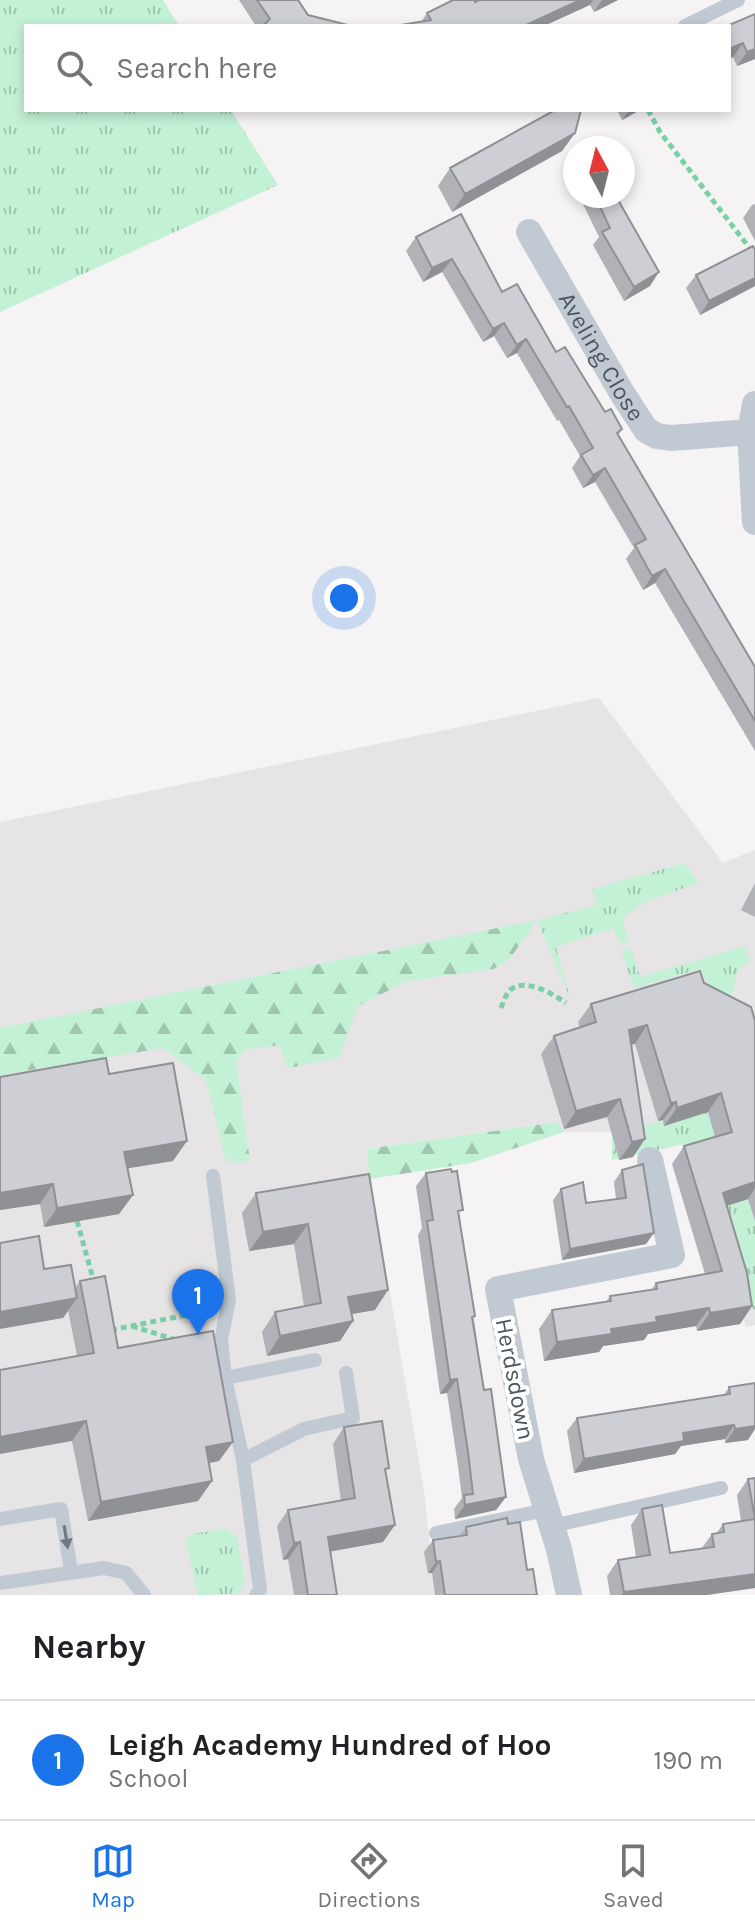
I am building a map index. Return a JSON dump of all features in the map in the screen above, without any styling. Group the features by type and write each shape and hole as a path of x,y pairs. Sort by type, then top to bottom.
{"street":[{"name":"Aveling Close","path":"529,232 646,430 671,438 750,432"},
{"path":"755,404 750,432 755,522"},
{"name":"Herdsdown","path":"569,1595 531,1459 498,1289 672,1255 650,1160"}],"lane":[{"path":"689,24 738,0"},
{"path":"213,1176 229,1300 221,1340 225,1378 243,1460 260,1590 256,1595"},
{"path":"225,1378 315,1360"},
{"path":"243,1460 304,1429 353,1418 346,1373"},
{"path":"436,1533 549,1518 721,1488"},
{"path":"0,1519 61,1509 71,1571"},
{"path":"0,1583 104,1568 126,1573 144,1595"}],"path":[{"path":"649,112 660,132 755,255"},
{"path":"501,1008 510,990 519,986 544,988 566,1003"},
{"path":"77,1221 96,1290"},
{"path":"103,1337 108,1330 228,1306"},
{"path":"131,1326 201,1347 222,1348"}],"shaded area":[{"path":"599,698 723,863 755,850 755,1325 746,1327 685,1132 564,1132 556,1122 365,1149 424,1490 435,1595 0,1595 0,822"}],"green space":[{"path":"0,0 163,0 178,24 24,24 24,112 232,112 278,185 0,312"},
{"path":"684,863 699,883 650,900 622,917 629,942 620,943 613,928 556,947 571,1000 537,920 597,905 592,889"},
{"path":"537,920 511,957 494,969 407,981 358,1006 339,1058 288,1068 279,1045 244,1050 236,1062 250,1161 226,1162 206,1080 163,1048 0,1075 0,1028"},
{"path":"745,946 750,961 739,968 725,1019 700,969 634,988 621,951 631,947 640,977"},
{"path":"704,1099 735,1202 748,1199 755,1221 755,1309 741,1312 689,1143 612,1160 612,1135 663,1120 665,1126 687,1119"},
{"path":"557,1122 564,1132 471,1163 370,1179 366,1149"},
{"path":"225,1529 237,1537 245,1582 239,1594 198,1595 186,1541 192,1534"}],"building":[{"path":"257,0 298,0 308,15 344,24 265,24 270,19"},
{"path":"453,0 580,0 528,24 407,24 431,20 427,13"},
{"path":"755,14 755,49 747,52 743,43 731,48 731,24"},
{"path":"551,112 580,112 575,133 563,136 563,140 465,194 450,168"},
{"path":"601,208 623,208 659,272 634,287 602,232 610,228"},
{"path":"461,214 502,292 517,284 556,352 565,347 605,412 611,409 622,429 617,433 755,667 755,721 665,569 652,576 635,545 646,539 605,468 593,475 581,455 593,448 526,339 517,345 504,323 493,329 452,259 432,268 416,237"},
{"path":"753,246 755,278 709,301 696,275"},
{"path":"700,971 704,983 751,1007 755,1021 755,1182 723,1193 747,1273 752,1306 710,1313 709,1308 656,1317 657,1322 611,1329 612,1334 557,1342 552,1310 611,1301 610,1296 657,1289 656,1283 722,1271 684,1146 732,1132 721,1093 677,1108 676,1102 671,1103 647,1025 629,1030 645,1139 632,1142 620,1099 576,1111 554,1036 596,1022 591,1004"},
{"path":"106,1058 109,1074 173,1063 187,1141 124,1152 133,1195 57,1208 53,1184 0,1193 0,1077"},
{"path":"643,1164 654,1233 570,1249 561,1189 583,1182 586,1203 626,1198 622,1170"},
{"path":"451,1169 452,1172 457,1171 463,1210 458,1211 475,1316 472,1317 484,1390 491,1389 506,1497 465,1505 464,1495 473,1494 468,1452 457,1379 450,1380 427,1221 433,1220 426,1173"},
{"path":"369,1174 388,1290 348,1297 353,1321 280,1336 275,1312 321,1303 308,1224 263,1232 256,1193"},
{"path":"39,1236 44,1269 71,1265 77,1298 0,1312 0,1243"},
{"path":"105,1276 118,1348 213,1331 233,1442 206,1447 212,1481 101,1502 86,1421 0,1437 0,1370 94,1353 80,1281"},
{"path":"755,1383 755,1426 735,1429 734,1425 683,1433 684,1441 584,1459 577,1418 730,1394 729,1387"},
{"path":"382,1421 389,1468 385,1469 395,1525 328,1537 337,1595 308,1595 300,1542 294,1543 288,1510 355,1498 344,1427"},
{"path":"755,1478 755,1519 748,1479"},
{"path":"662,1505 670,1553 714,1547 712,1534 724,1532 723,1524 755,1519 755,1574 624,1592 618,1560 650,1555 642,1509"},
{"path":"507,1518 508,1524 520,1522 527,1570 533,1569 537,1595 445,1595 433,1540 467,1535 466,1527"}],"place":[{"name":"Leigh Academy Hundred of Hoo","path":"198,1335"}]}
